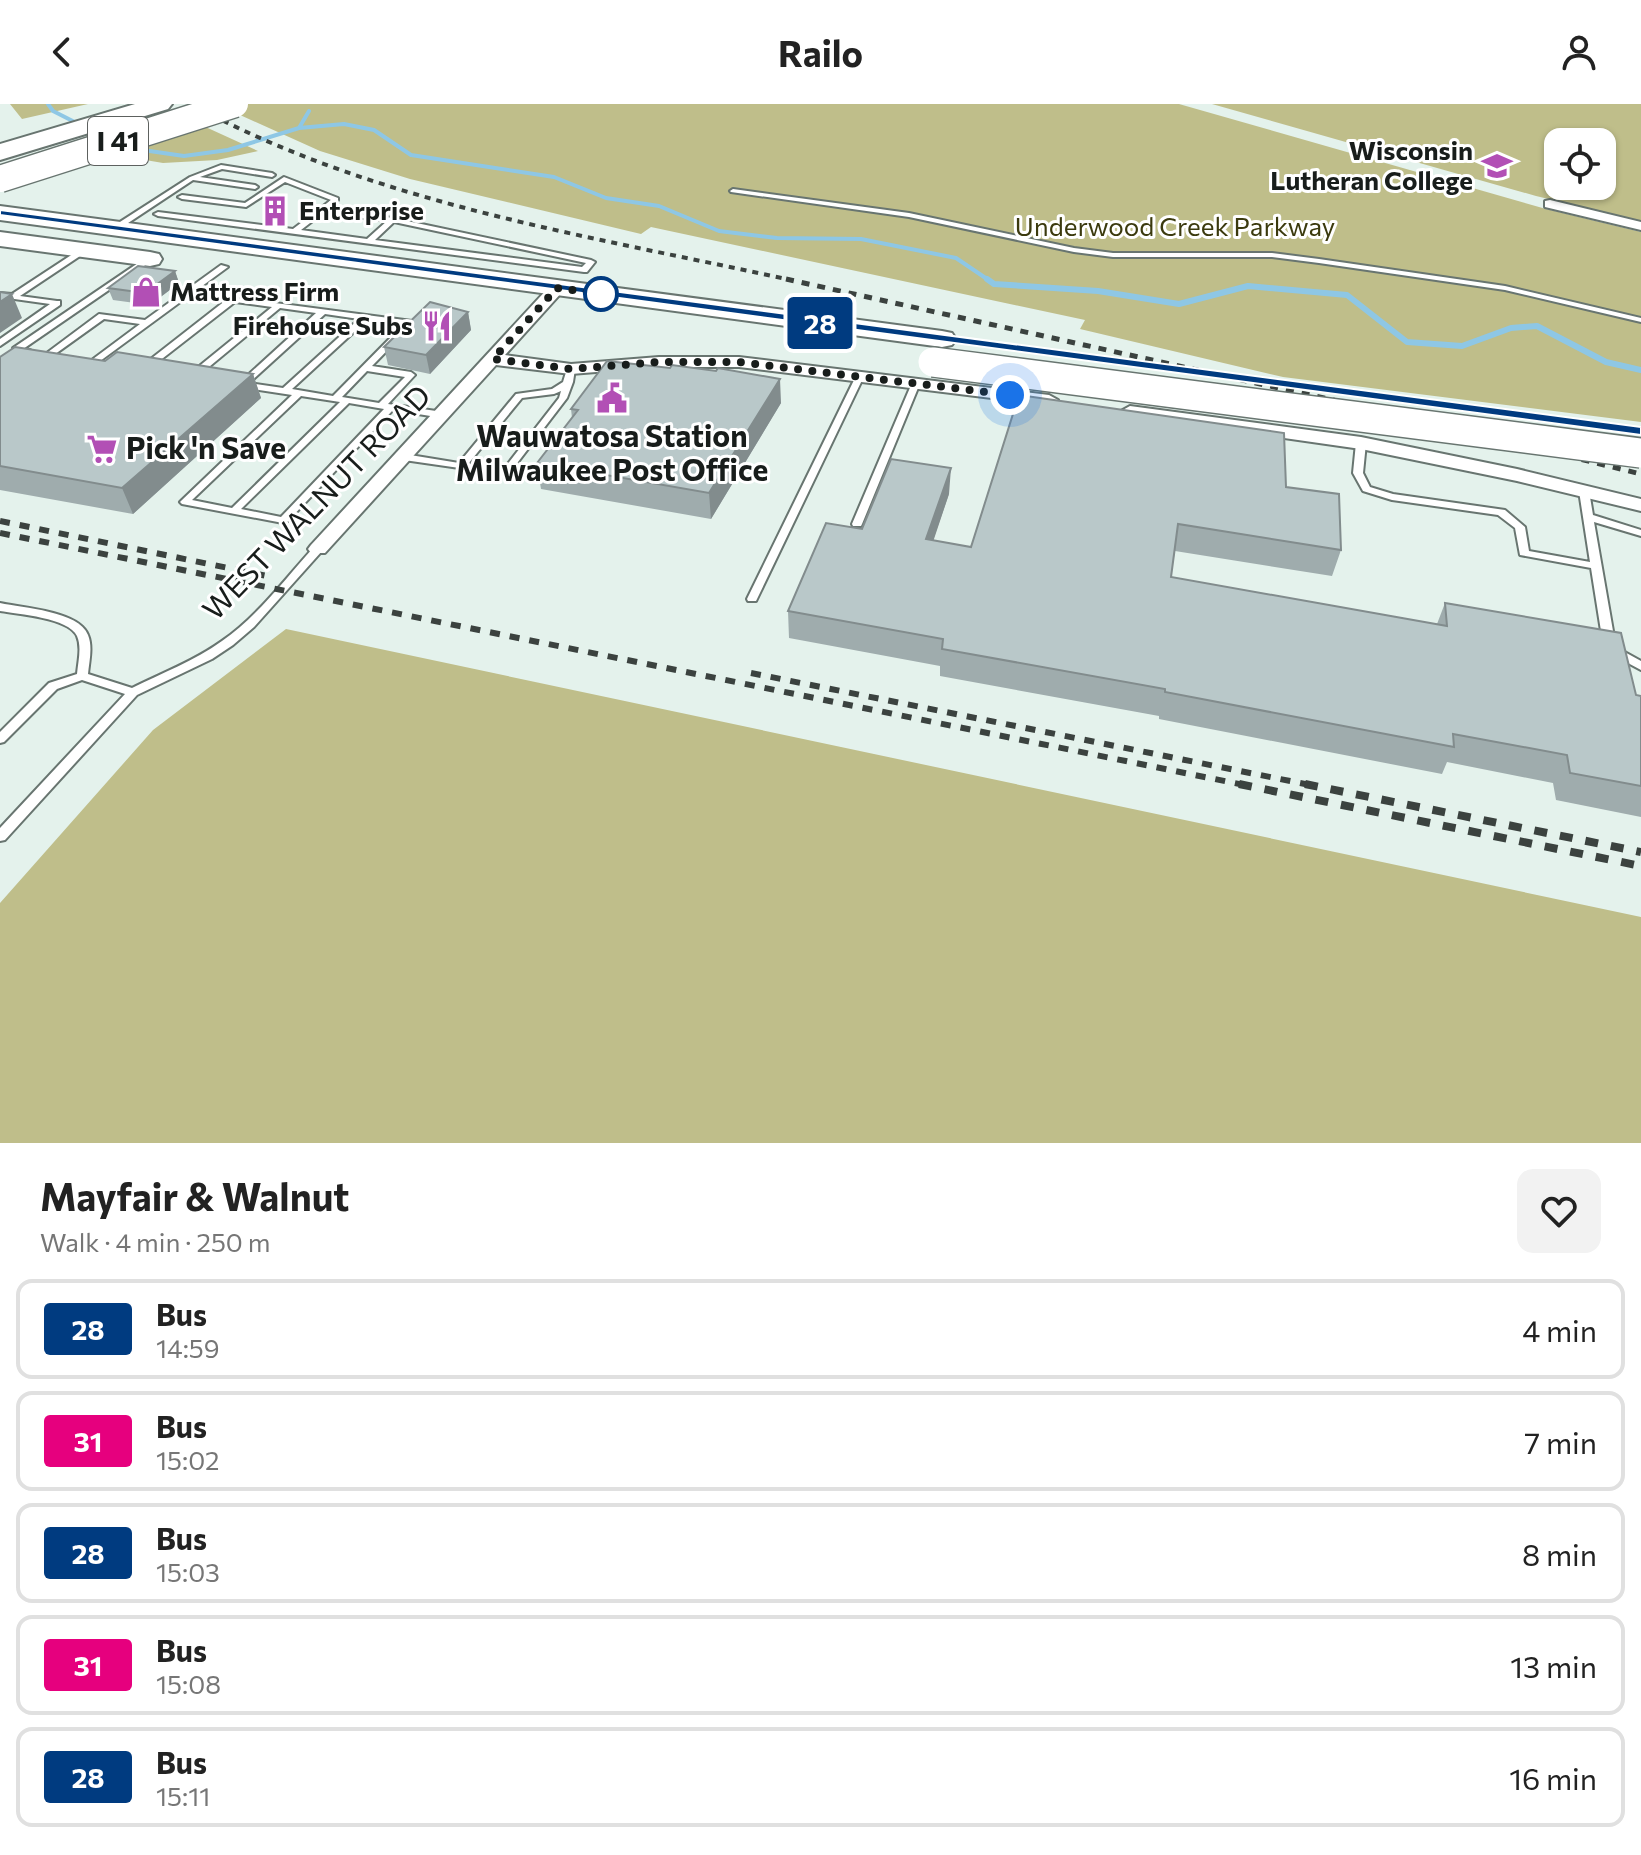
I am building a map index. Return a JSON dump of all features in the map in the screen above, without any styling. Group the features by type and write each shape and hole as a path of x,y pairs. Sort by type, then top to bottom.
{"highway":[{"path":"0,133 106,104"},
{"name":"I 41","path":"0,152 160,104"},
{"name":"I 41","path":"0,179 235,104"}],"main road":[{"path":"0,213 113,229 161,225 245,248 557,288 930,356 1641,453"},
{"path":"0,227 99,241 161,225"},
{"path":"0,239 254,272"},
{"path":"205,266 322,270 517,297 542,295 557,288"},
{"path":"525,309 930,356 1641,431"}],"street":[{"path":"1550,204 1641,226"},
{"name":"WEST WALNUT ROAD","path":"318,549 493,359 525,309 557,288"},
{"path":"493,359 570,375 659,362 716,361 860,376 930,356 1073,404"},
{"path":"1105,408 1361,443 1641,505"}],"lane":[{"path":"113,229 192,178 221,167 272,175"},
{"path":"192,178 255,187"},
{"path":"182,197 246,205 284,179 336,199 295,231"},
{"path":"733,191 909,215 1034,244 1087,252 1113,255 1272,255 1319,261 1505,288 1641,320"},
{"path":"161,225 295,231 584,270 591,262 393,220 322,211"},
{"path":"369,241 393,220"},
{"path":"245,248 273,229"},
{"path":"13,297 85,250"},
{"path":"446,274 466,254"},
{"path":"16,350 150,259"},
{"path":"93,362 147,323 205,266"},
{"path":"0,295 57,303 0,345"},
{"path":"142,369 233,299 409,323 366,368 341,400 234,511"},
{"path":"191,377 279,305"},
{"path":"242,385 323,311"},
{"path":"48,355 102,316 147,323"},
{"path":"285,391 365,317"},
{"path":"0,345 63,357"},
{"path":"857,524 930,356"},
{"path":"78,360 105,364"},
{"path":"130,368 154,371"},
{"path":"299,393 185,502 283,520 386,407 411,375 366,368"},
{"path":"179,375 204,379"},
{"path":"462,466 519,396 554,391 570,375"},
{"path":"404,457 505,473 563,398 570,375"},
{"path":"752,599 860,376"},
{"path":"229,383 443,415"},
{"path":"1361,443 1358,473 1366,489 1392,497 1501,512 1520,527 1524,553 1596,566"},
{"path":"1584,491 1607,631 1617,652 1641,666"},
{"path":"1588,517 1641,533"},
{"name":"WEST WALNUT ROAD","path":"0,836 133,692 208,656 229,642 250,624 318,549"},
{"path":"0,607 73,622 82,632 85,648 82,676"},
{"path":"0,739 53,686 82,676 133,692"}],"green space":[{"path":"10,104 88,104 22,119"},
{"name":"Underwood Creek Parkway","path":"247,104 1179,104 1546,209 1641,232 1641,422 1283,377 1080,329 1085,320 651,227 641,234 410,179 320,151 229,110"},
{"name":"Wisconsin Lutheran College","path":"1212,104 1641,104 1641,221 1553,200 1616,200 1616,128 1544,128 1544,198"},
{"path":"199,124 258,151 217,160 163,163 116,155 74,170 56,168"},
{"path":"286,629 1641,917 1641,1143 0,1143 0,903 153,730"}],"building":[{"path":"138,266 175,271 145,293 108,288"},
{"path":"0,292 12,294 0,302"},
{"path":"430,302 468,312 426,355 384,347"},
{"name":"Pick 'n Save","path":"15,347 105,361 117,352 253,374 122,488 0,466 0,357"},
{"path":"607,361 716,371 718,368 780,379 709,493 537,463 578,410 571,409"},
{"path":"1019,395 1284,433 1286,487 1339,494 1341,550 1178,524 1171,577 1447,626 1445,603 1621,633 1636,695 1641,696 1641,786 1570,773 1567,755 1453,734 1454,747 1165,692 1165,689 942,649 943,639 788,611 826,523 862,529 891,459 951,468 926,539 971,547"}],"waterway":[{"path":"48,104 53,111 106,138"},
{"path":"299,128 309,111"},
{"path":"299,128 344,124 374,130 411,155 554,177 606,198 659,206 719,231 777,238 861,239 956,258 990,281"},
{"path":"129,148 184,156 228,150 299,128"},
{"path":"987,279 994,284 1098,291 1179,304 1248,286 1347,295 1407,342 1462,346 1511,328 1537,326 1606,362 1641,370"}],"railway":[{"path":"191,104 262,139 410,193 563,232 795,281"},
{"path":"786,279 1387,412 1641,474"},
{"path":"0,521 272,577"},
{"path":"0,533 1249,786"},
{"path":"751,673 1315,786"},
{"path":"1239,784 1641,866"},
{"path":"1305,784 1641,852"}],"bus line":[{"name":"28","path":"0,213 245,248 1641,431"}],"place":[{"name":"Wisconsin Lutheran College","path":"1497,166"},
{"name":"Enterprise","path":"275,211"},
{"name":"Mattress Firm","path":"146,292"},
{"name":"Firehouse Subs","path":"437,326"},
{"name":"Wauwatosa Station Milwaukee Post Office","path":"612,398"},
{"name":"Pick 'n Save","path":"102,449"}],"route":[{"path":"601,294 557,288 493,359 571,369 659,362 739,362 1010,395"}]}
